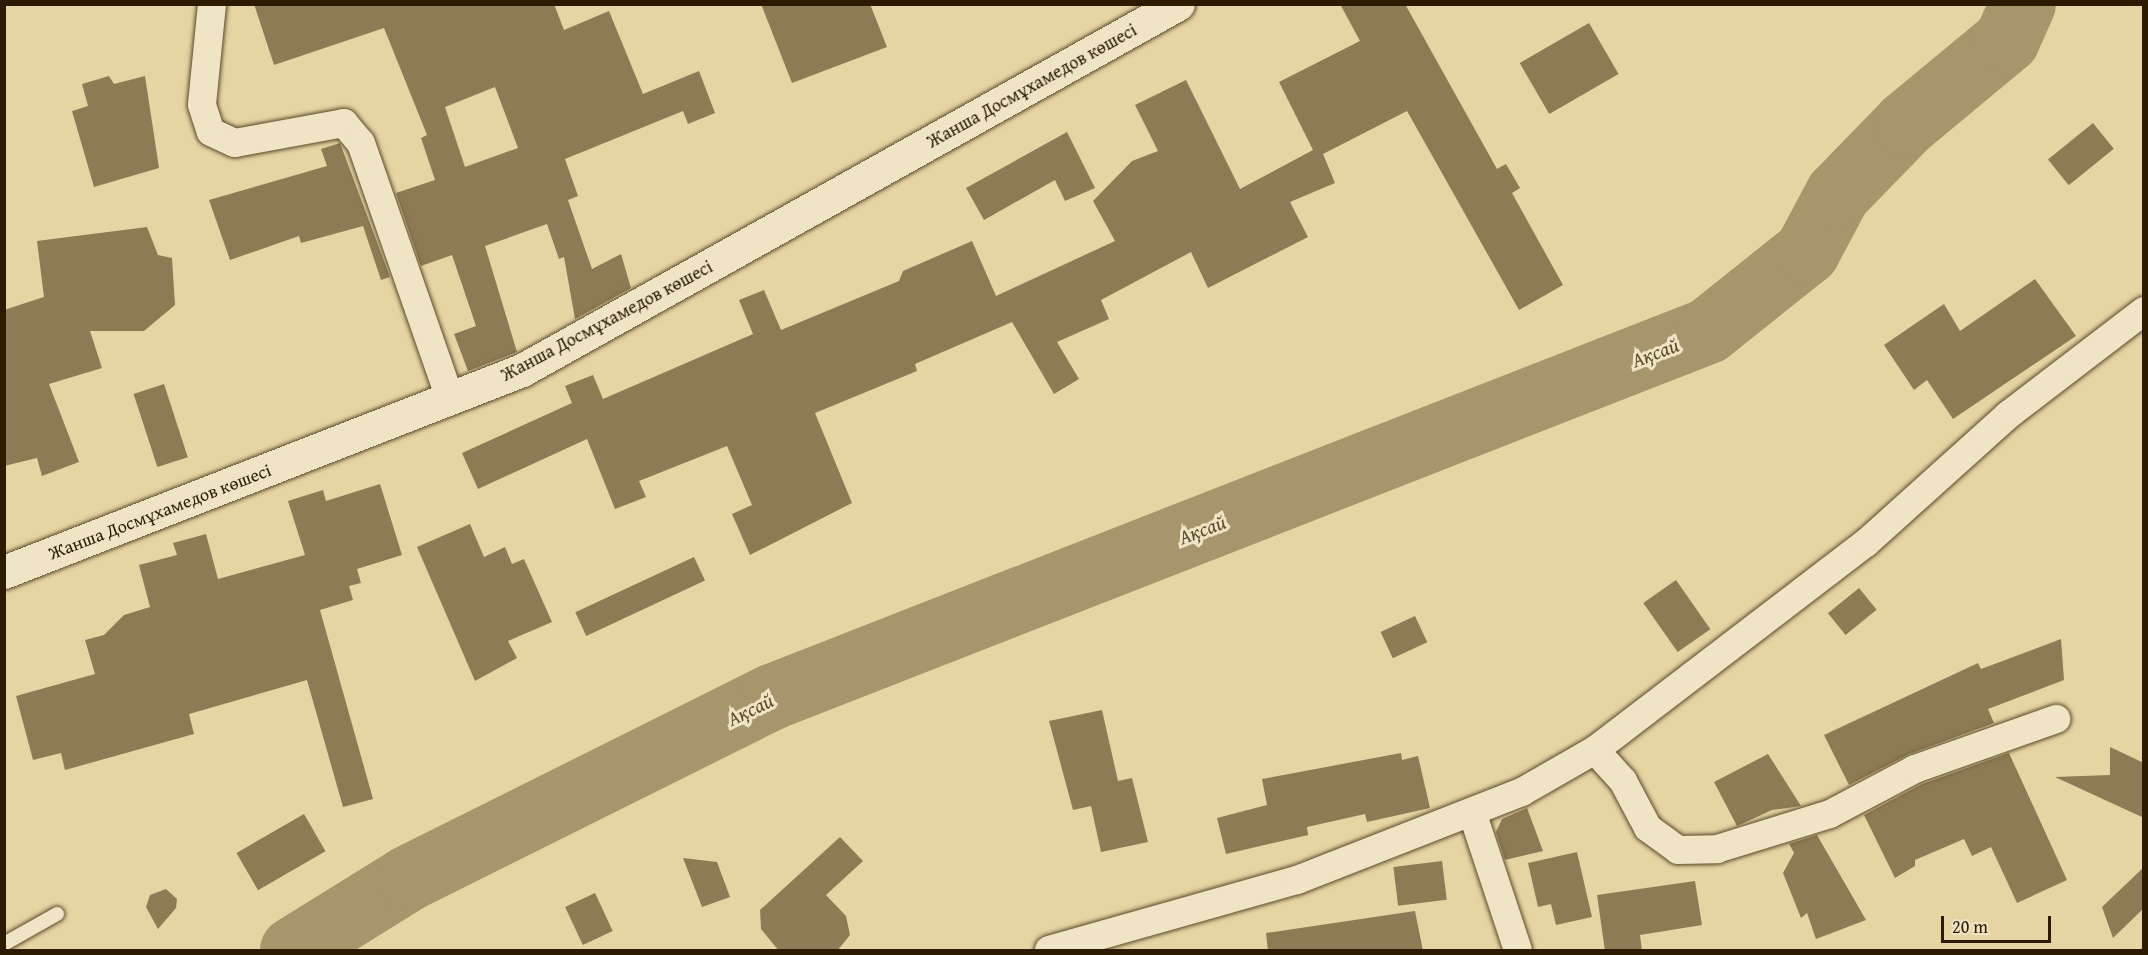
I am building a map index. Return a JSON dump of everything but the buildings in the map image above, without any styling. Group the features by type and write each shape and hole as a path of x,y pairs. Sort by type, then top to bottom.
{"street":[{"path":"212,4 202,105 211,132 235,143 344,123 361,143 450,399"},
{"name":"Жанша Досмұхамедов көшесі","path":"4,572 522,370 1178,4"},
{"path":"1049,951 1297,880 1522,792 1595,750 1866,543 2008,415 2144,311"},
{"path":"1595,750 1623,781 1648,828 1678,850 1717,849 1830,814 1915,769 2056,719"},
{"path":"1472,812 1518,951"}],"lane":[{"path":"4,944 57,914"}],"waterway":[{"name":"Ақсай","path":"293,950 409,878 772,697 1708,331 1807,252 1838,194 1906,124 2007,40 2023,4"}]}
